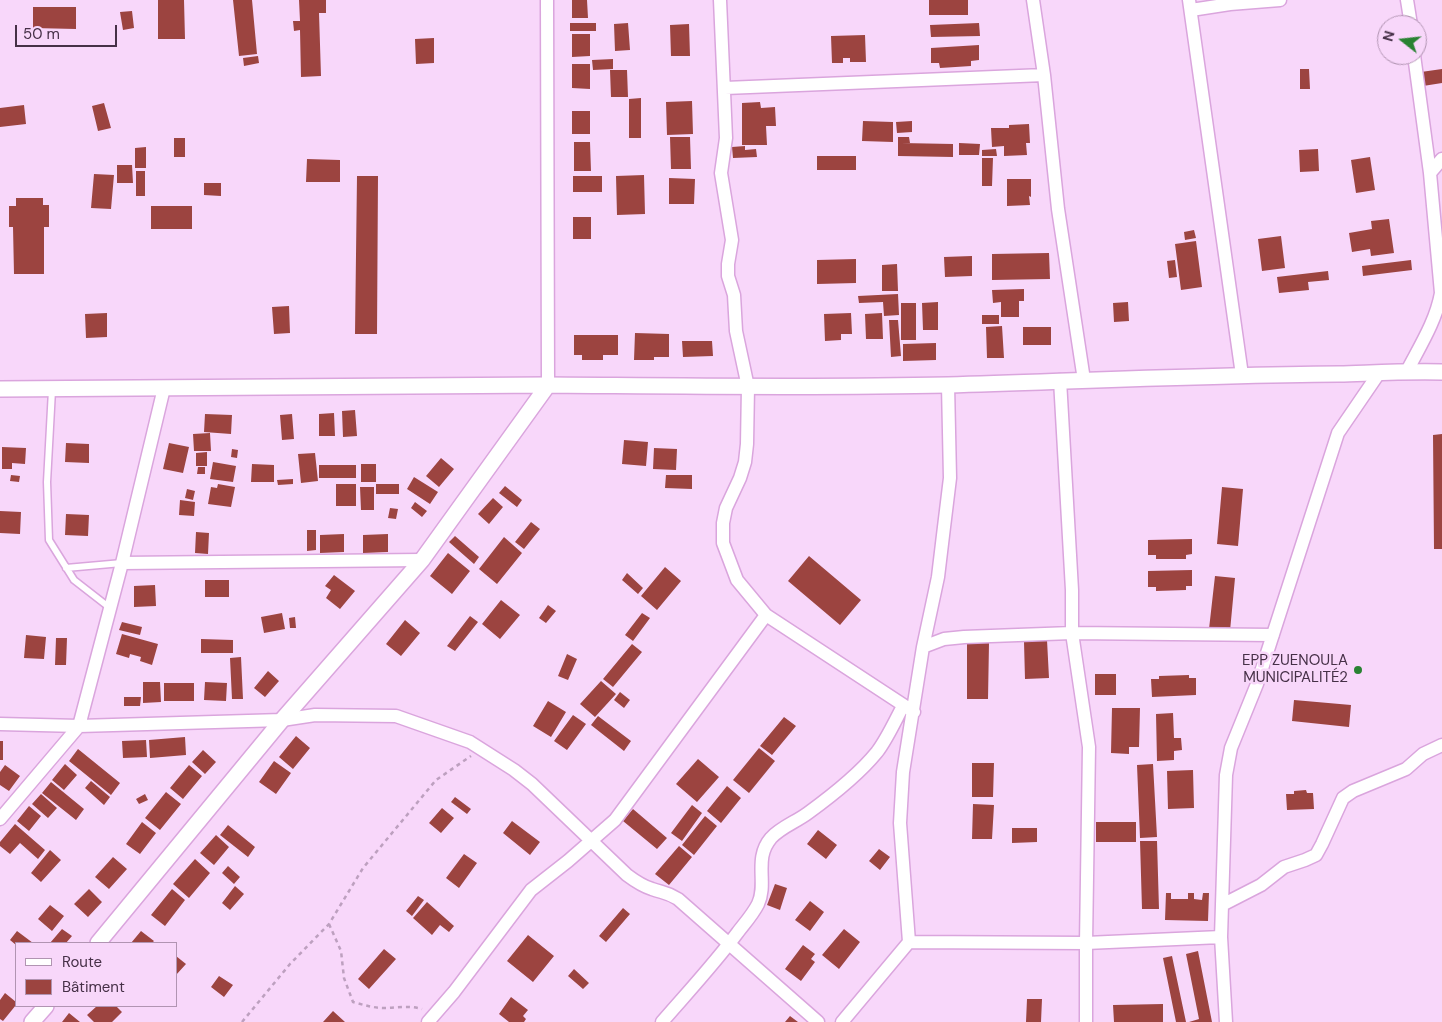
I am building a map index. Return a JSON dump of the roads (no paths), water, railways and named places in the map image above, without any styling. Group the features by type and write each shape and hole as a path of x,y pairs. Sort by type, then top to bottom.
{"street":[{"path":"99,942 282,720 422,560 548,385 547,0"},
{"path":"720,0 726,138 721,173 732,240 728,276 734,295 736,331 748,387 746,462 726,508 723,523 723,543 737,580 766,615 908,709"},
{"path":"1033,0 1044,75 1058,209 1084,380"},
{"path":"1242,375 1190,5 1280,0"},
{"path":"1407,0 1409,15"},
{"path":"1407,371 1438,308 1440,293 1430,173 1415,65"},
{"path":"725,88 1044,75"},
{"path":"1430,173 1442,160"},
{"path":"0,389 548,385 748,387 948,385 1242,375 1378,374 1407,371 1442,372"},
{"path":"1226,1022 1221,937 1226,775 1232,748 1257,684 1338,433 1378,374"},
{"path":"1060,380 1072,590 1072,633 1089,747 1086,1022"},
{"path":"842,1022 909,942 900,823 903,772 908,709 938,577 950,478 948,385"},
{"path":"0,819 79,726 122,563 164,388"},
{"path":"122,563 422,560"},
{"path":"431,1018 454,992 531,890 614,820 766,615"},
{"path":"923,647 944,640 964,638 1072,633 1273,635"},
{"path":"662,1022 729,944 759,901 763,850 771,838 782,828 809,812 864,767 908,709"},
{"path":"0,724 79,726 282,720 315,714 396,716 470,742 532,784 638,883 668,892 678,899 818,1022"},
{"path":"1222,905 1261,885 1284,867 1316,855 1343,798 1353,790 1406,768 1423,754 1442,745"},
{"path":"909,942 1086,943 1221,937"},
{"path":"32,1022 45,1007"}],"lane":[{"path":"52,388 47,482 49,540 74,580 110,608"},
{"path":"66,568 122,563"}],"place":[{"name":"EPP ZUENOULA MUNICIPALITÉ2","path":"1358,670"}]}
